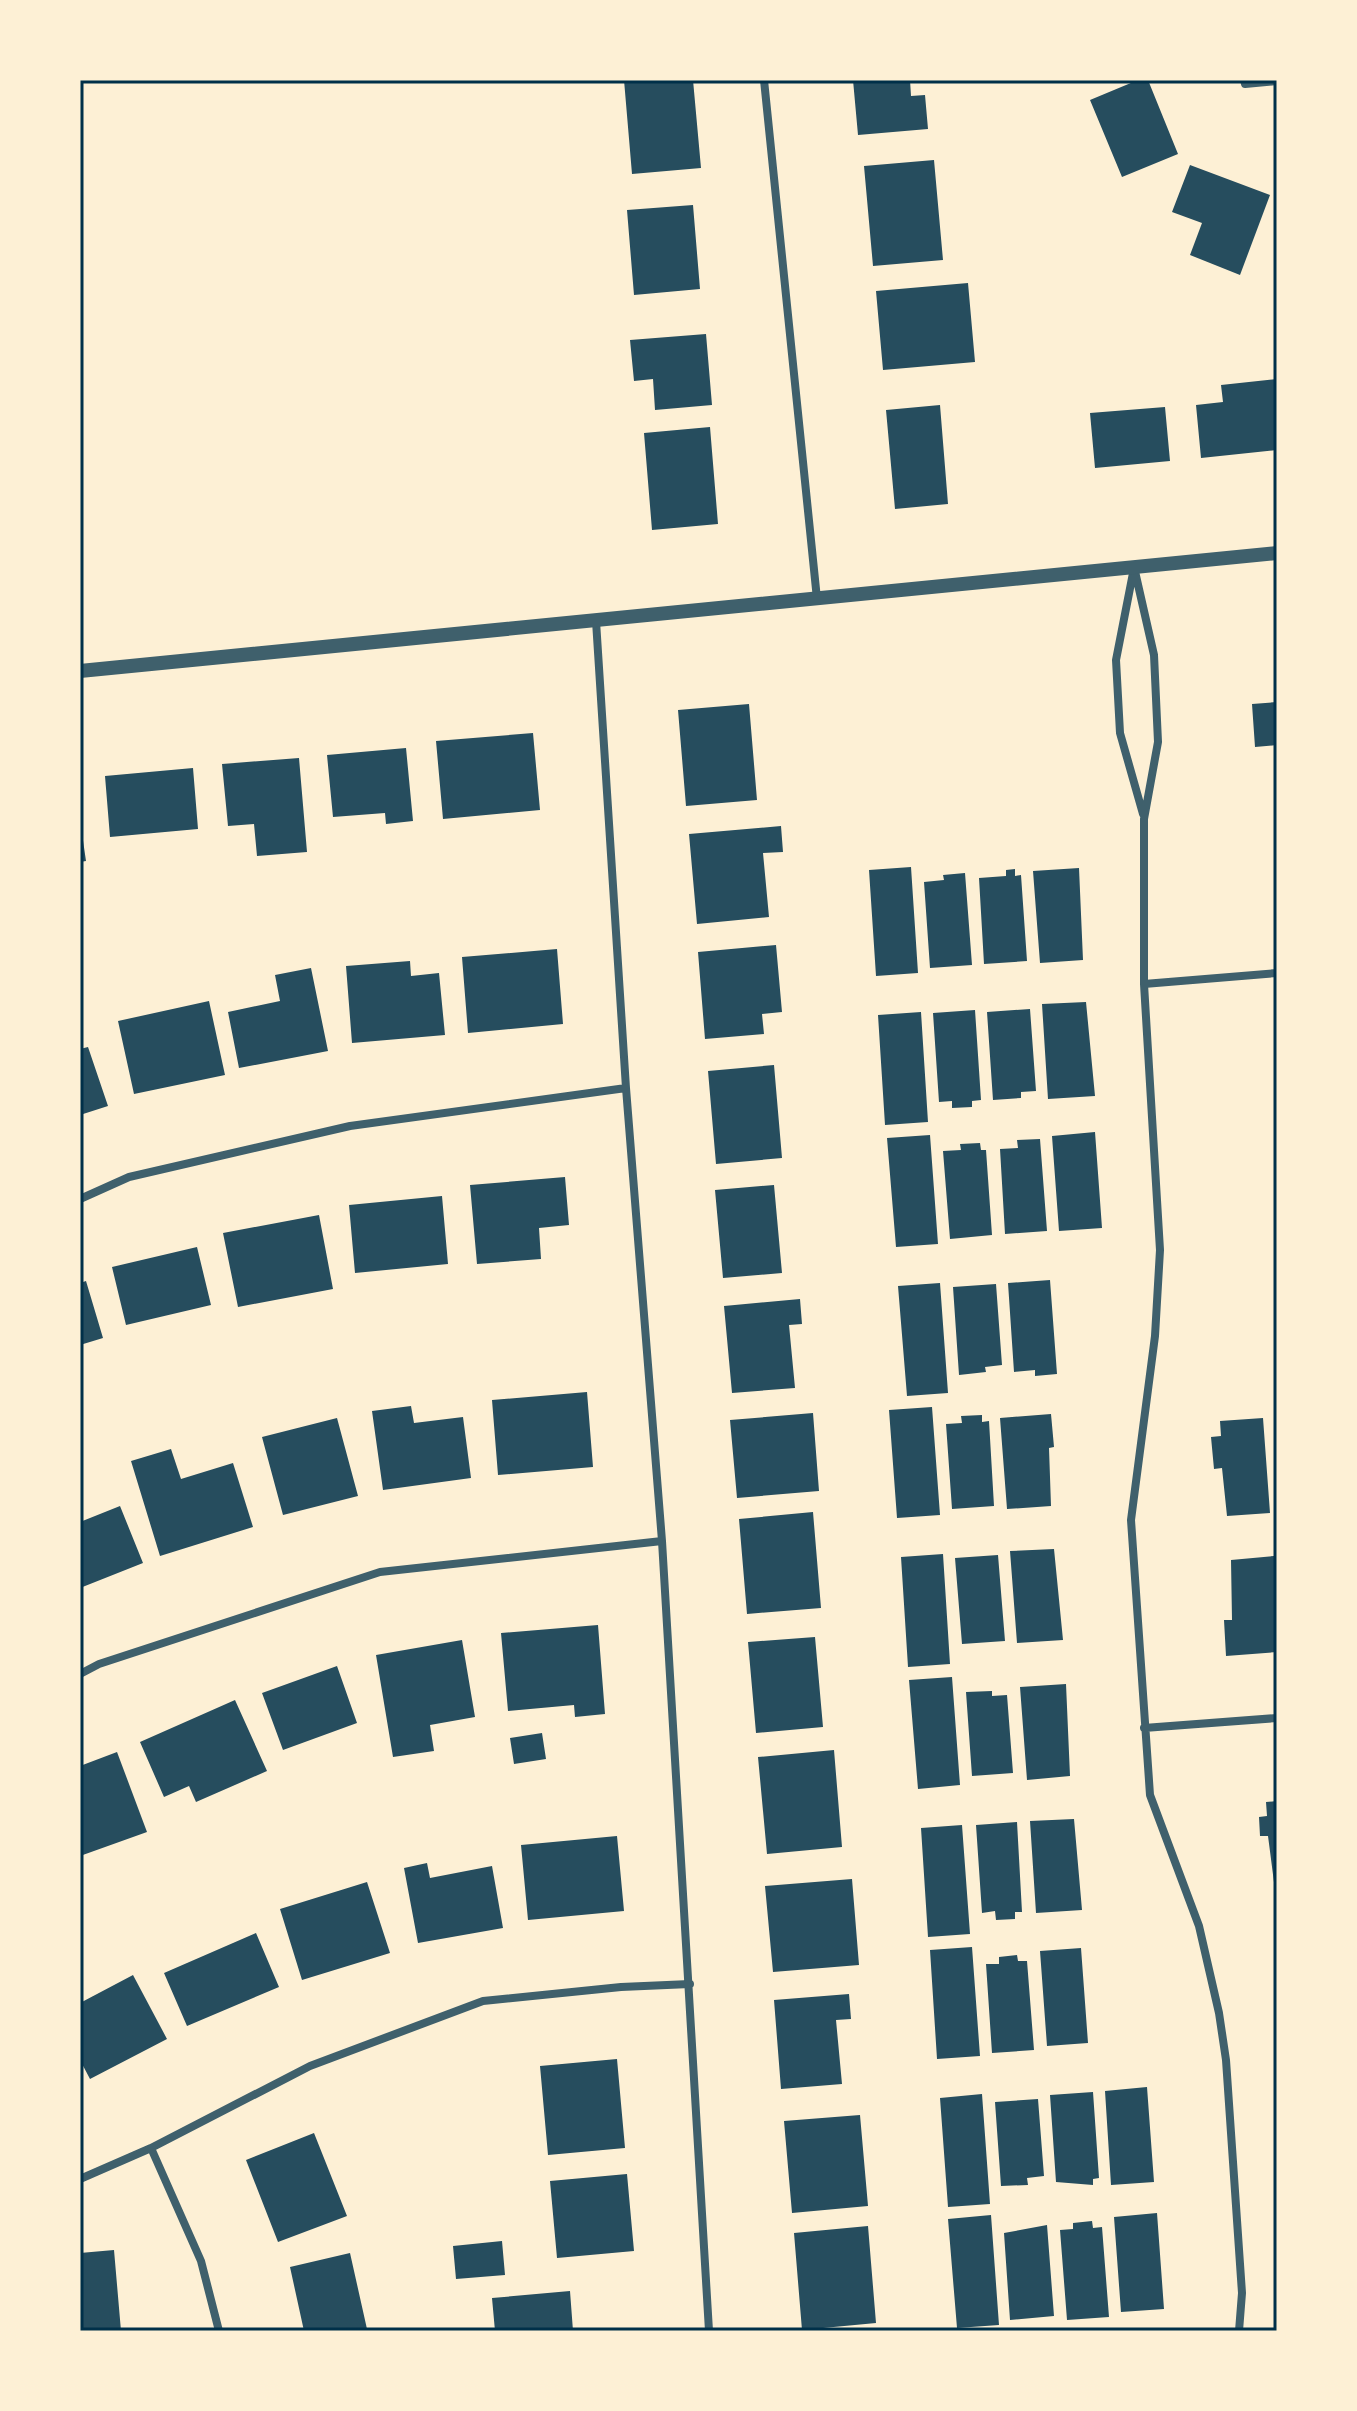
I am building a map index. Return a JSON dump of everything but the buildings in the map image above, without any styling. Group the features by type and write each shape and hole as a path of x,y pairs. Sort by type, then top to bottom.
{"street":[{"path":"764,80 817,599"},
{"path":"1244,82 1277,81"},
{"path":"80,671 1277,553"},
{"path":"1134,567 1154,655 1157,713 1158,742 1144,819 1144,984 1160,1250 1155,1336 1131,1520 1150,1795 1199,1926 1219,2013 1236,2192 1242,2293 1239,2331"},
{"path":"1134,567 1116,660 1120,733 1144,819"},
{"path":"596,621 626,1088 662,1541 709,2331"},
{"path":"1144,984 1277,973"},
{"path":"80,1199 129,1177 350,1126 626,1088"},
{"path":"80,1674 99,1664 380,1572 662,1541"},
{"path":"1144,1728 1277,1718"},
{"path":"80,2179 151,2148 310,2066 483,2001 621,1987 690,1984"},
{"path":"151,2148 201,2261 219,2331"}]}
